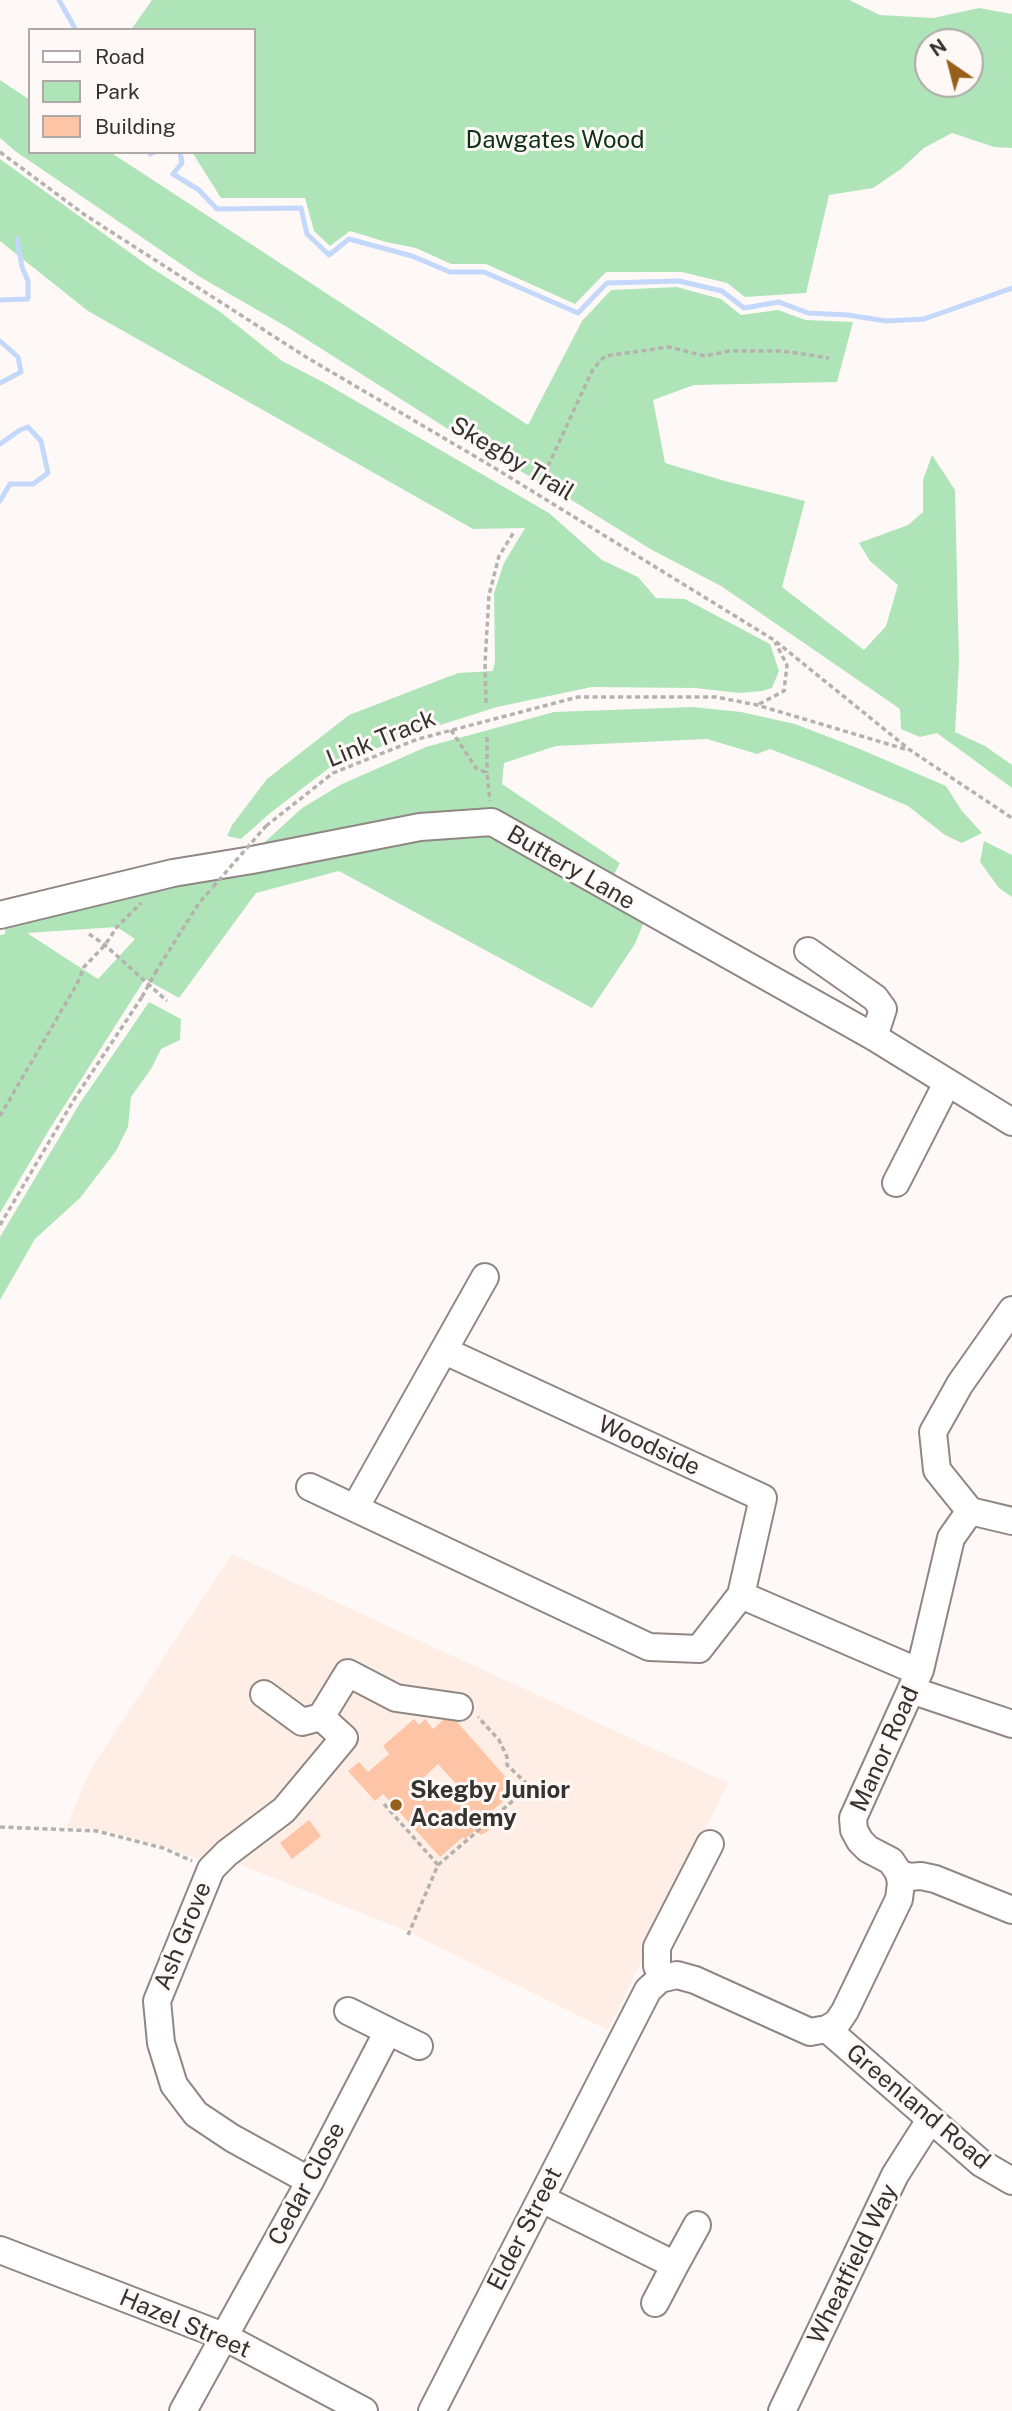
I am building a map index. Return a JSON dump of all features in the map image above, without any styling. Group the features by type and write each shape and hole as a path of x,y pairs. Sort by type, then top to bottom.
{"street":[{"name":"Buttery Lane","path":"0,915 173,873 420,827 492,822 874,1037 1012,1122"},
{"path":"808,951 876,998 883,1009 874,1037"},
{"path":"896,1183 947,1083"},
{"path":"355,1508 485,1277"},
{"path":"1012,1310 961,1384 933,1432 937,1470 970,1511 1012,1521"},
{"name":"Woodside","path":"310,1487 649,1647 699,1649 741,1595 763,1498 444,1351"},
{"name":"Manor Road","path":"899,1873 891,1861 868,1849 860,1841 854,1830 853,1818 915,1680 951,1538 970,1511"},
{"path":"741,1595 911,1668 915,1680 1012,1724"},
{"path":"264,1694 302,1722 321,1717 348,1673 396,1698 459,1707"},
{"path":"211,1869 227,1853 284,1810 344,1738 321,1717"},
{"path":"710,1844 657,1947 657,1966 663,1978 677,1975 695,1980 810,2032 827,2029 837,2023 845,2011 899,1899 899,1873"},
{"name":"Ash Grove","path":"211,1869 157,2001 161,2043 174,2085 196,2114 232,2138 310,2181"},
{"path":"899,1873 909,1877 934,1879 1012,1910"},
{"name":"Elder Street","path":"432,2411 648,1990 663,1978"},
{"path":"348,2011 419,2046"},
{"name":"Greenland Road","path":"827,2029 981,2163 1012,2181"},
{"name":"Cedar Close","path":"183,2411 310,2181 388,2031"},
{"name":"Wheatfield Way","path":"782,2411 895,2175 930,2120"},
{"path":"542,2199 675,2265"},
{"path":"655,2303 697,2225"},
{"name":"Hazel Street","path":"0,2250 223,2336 365,2411"}],"path":[{"name":"Skegby Trail","path":"0,152 85,215 306,357 493,467 774,640 910,750"},
{"path":"548,466 593,369 605,356 669,347 705,356 729,351 783,351 829,358"},
{"path":"486,703 485,663 489,595 499,556 514,532"},
{"path":"757,705 783,691 787,664 774,640"},
{"name":"Link Track","path":"0,1225 67,1110 142,997 199,904 266,826 334,773 418,738 579,697 716,697 757,705 910,750"},
{"path":"451,730 476,768 487,773"},
{"path":"486,737 492,822"},
{"path":"910,750 1012,818"},
{"path":"0,1116 77,984 84,967 105,945 117,927 145,900"},
{"path":"89,934 105,945 167,1002"},
{"path":"408,1935 438,1865 523,1791 525,1782 507,1765 507,1757 499,1740 474,1712 459,1707"},
{"path":"384,1804 438,1865"},
{"path":"0,1827 97,1831 163,1848 211,1869"}],"shaded area":[{"name":"Skegby Junior Academy","path":"232,1554 728,1783 608,2030 409,1932 241,1865 198,1859 163,1846 97,1829 66,1827 92,1767"}],"green space":[{"name":"Dawgates Wood","path":"152,0 849,0 880,15 933,18 979,8 1012,14 1012,148 994,147 952,133 924,148 901,169 873,188 829,195 806,293 745,297 727,283 682,272 606,272 575,304 486,264 451,264 416,248 350,231 330,246 314,231 305,198 221,198 193,154 256,154 256,28 132,28"},
{"path":"0,80 28,99 28,154 113,154 528,425 582,321 611,290 677,287 721,299 741,315 778,310 806,320 853,322 837,382 694,385 653,400 665,463 805,501 782,587 864,650 886,626 898,585 870,561 859,543 908,525 923,512 923,480 932,455 955,490 959,662 955,732 985,746 1012,765 1012,788 937,733 920,737 901,729 900,709 721,586 652,550 459,436 287,327 200,277 15,151 0,138"},
{"path":"0,159 150,267 219,311 282,361 549,513 602,560 638,577 656,598 685,599 770,644 779,671 772,688 739,693 695,688 592,687 497,707 412,734 329,768 241,839 227,836 232,825 267,779 349,715 458,673 493,671 494,593 504,563 525,528 473,529 88,311 0,241"},
{"path":"693,707 741,712 795,724 946,786 962,811 982,833 962,843 945,835 908,806 817,767 770,749 757,754 707,739 556,746 504,763 502,784 620,863 610,882 524,825 254,852 302,808 342,784 426,747 554,712"},
{"path":"492,828 645,919 635,944 592,1008 339,871 256,893 179,998 145,979 0,1213 0,935 5,934 5,923 262,865","holes":["117,927 135,939 98,979 27,933"]},
{"path":"984,841 1012,855 1012,897 999,888 980,862"},
{"path":"149,1002 181,1019 180,1040 161,1049 151,1069 131,1097 128,1127 116,1151 80,1198 35,1239 0,1300 0,1237 80,1103"}],"building":[{"path":"450,1714 517,1790 493,1810 495,1813 488,1819 488,1831 481,1835 474,1831 440,1857 383,1794 375,1801 348,1771 359,1762 368,1772 389,1754 383,1746 414,1719 419,1725 425,1719 433,1729","holes":["438,1764 459,1787 443,1801 423,1778"]},
{"path":"309,1820 321,1836 292,1859 280,1843"}],"waterway":[{"path":"59,0 75,28"},
{"path":"180,154 182,163 173,174 199,190 217,209 301,208 307,234 329,255 349,239 412,256 450,272 484,272 578,313 607,283 679,281 722,291 744,308 779,302 808,313 886,321 924,319 1012,288"},
{"path":"0,300 28,299 28,281 22,267 17,239"},
{"path":"0,341 18,357 21,372 0,383"},
{"path":"0,444 28,427 41,441 48,473 33,484 10,484 0,501"}],"place":[{"name":"Skegby Junior Academy","path":"396,1805"}]}
